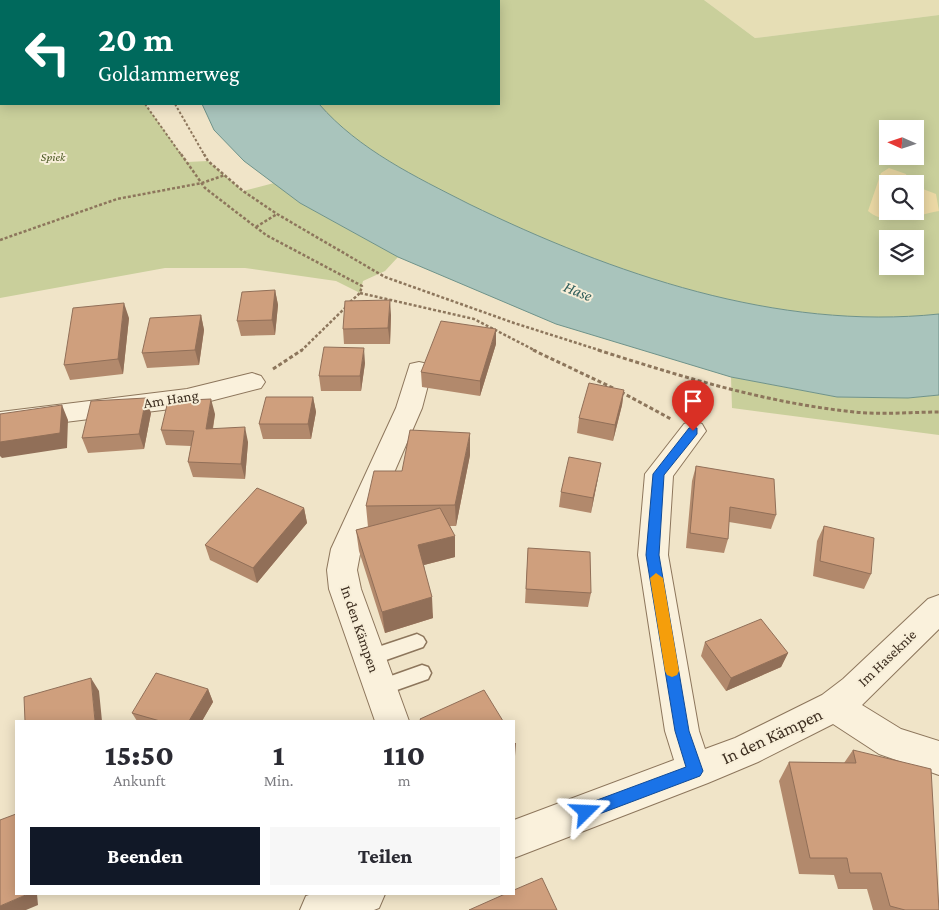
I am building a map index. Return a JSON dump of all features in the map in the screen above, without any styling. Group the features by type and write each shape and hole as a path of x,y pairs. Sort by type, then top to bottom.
{"street":[{"name":"In den Kämpen","path":"392,720 345,589 342,570 346,549 409,408 420,370"},
{"name":"Am Hang","path":"0,422 187,398 252,382"},
{"path":"693,431 659,474 653,555 682,731 695,771"},
{"name":"Im Haseknie","path":"834,706 854,690 939,608"},
{"path":"834,706 891,742 939,758"},
{"name":"In den Kämpen","path":"515,839 746,750 834,706"},
{"path":"320,910 362,895"}],"lane":[{"path":"369,658 417,642"},
{"path":"380,688 422,674"}],"path":[{"path":"146,105 202,183 256,227 362,286 360,293 296,356 252,382"},
{"path":"176,105 208,161 254,200 385,277 514,323 698,382 768,399 856,412 939,412"},
{"path":"0,240 117,199 202,183 225,175"},
{"path":"256,227 277,214"},
{"path":"360,293 474,318 556,362 629,396 693,431"}],"shaded area":[{"path":"704,0 939,0 939,15 755,38"}],"green space":[{"path":"500,0 704,0 755,38 939,15 939,314 878,317 817,314 757,305 697,292 638,274 524,230 409,173 370,149 320,105 500,105"},
{"name":"Spiek","path":"0,105 146,105 187,162 208,161 243,191 274,183 300,203 398,257 385,271 363,281 360,293 336,281 245,268 165,268 0,298"},
{"path":"731,377 837,397 908,398 939,395 939,435 732,408"}],"sand":[{"path":"889,168 906,175 880,175"},
{"path":"879,179 879,217 868,211"},
{"path":"924,189 936,194 939,211 924,214"}],"water":[{"name":"Hase","path":"202,105 320,105 370,149 409,173 524,230 638,274 697,292 757,305 817,314 878,317 939,314 939,395 908,398 837,397 731,377 556,324 398,257 300,203 244,161 214,130"}],"building":[{"path":"275,290 272,320 237,321 242,292"},
{"path":"390,300 388,328 343,329 345,301"},
{"path":"124,303 118,359 64,365 73,308"},
{"path":"201,315 195,350 142,353 150,318"},
{"path":"441,321 496,329 480,381 421,372"},
{"path":"324,347 364,348 360,376 319,376"},
{"path":"589,383 624,390 615,425 579,418"},
{"path":"266,397 313,397 308,424 259,424"},
{"path":"146,398 139,434 82,438 91,401"},
{"path":"211,399 206,429 245,427 241,464 188,462 194,431 161,430 168,401"},
{"path":"62,405 60,433 0,442 0,414"},
{"path":"410,430 470,433 455,505 366,506 374,471 402,471"},
{"path":"569,457 601,463 593,498 561,492"},
{"path":"696,466 774,479 776,515 730,507 728,539 690,533"},
{"path":"257,488 304,508 253,568 205,545"},
{"path":"440,508 455,536 418,545 432,597 382,612 356,530"},
{"path":"824,526 874,538 871,574 820,561"},
{"path":"528,548 590,552 591,593 526,589"},
{"path":"761,619 788,653 731,678 705,642"},
{"path":"156,673 208,689 190,720 156,720 132,713"},
{"path":"91,678 95,720 25,720 24,697"},
{"path":"484,690 502,720 420,720"},
{"path":"853,750 931,769 939,910 905,910 890,906 881,873 850,873 847,858 810,858 789,762 856,763"},
{"path":"15,814 15,895 26,895 0,906 0,820"},
{"path":"542,878 557,910 469,910 503,895 515,895 515,890"}],"slow traffic":[{"path":"656,578 672,671"}],"route":[{"path":"586,812 695,771 682,731 653,555 659,474 693,431"}]}
